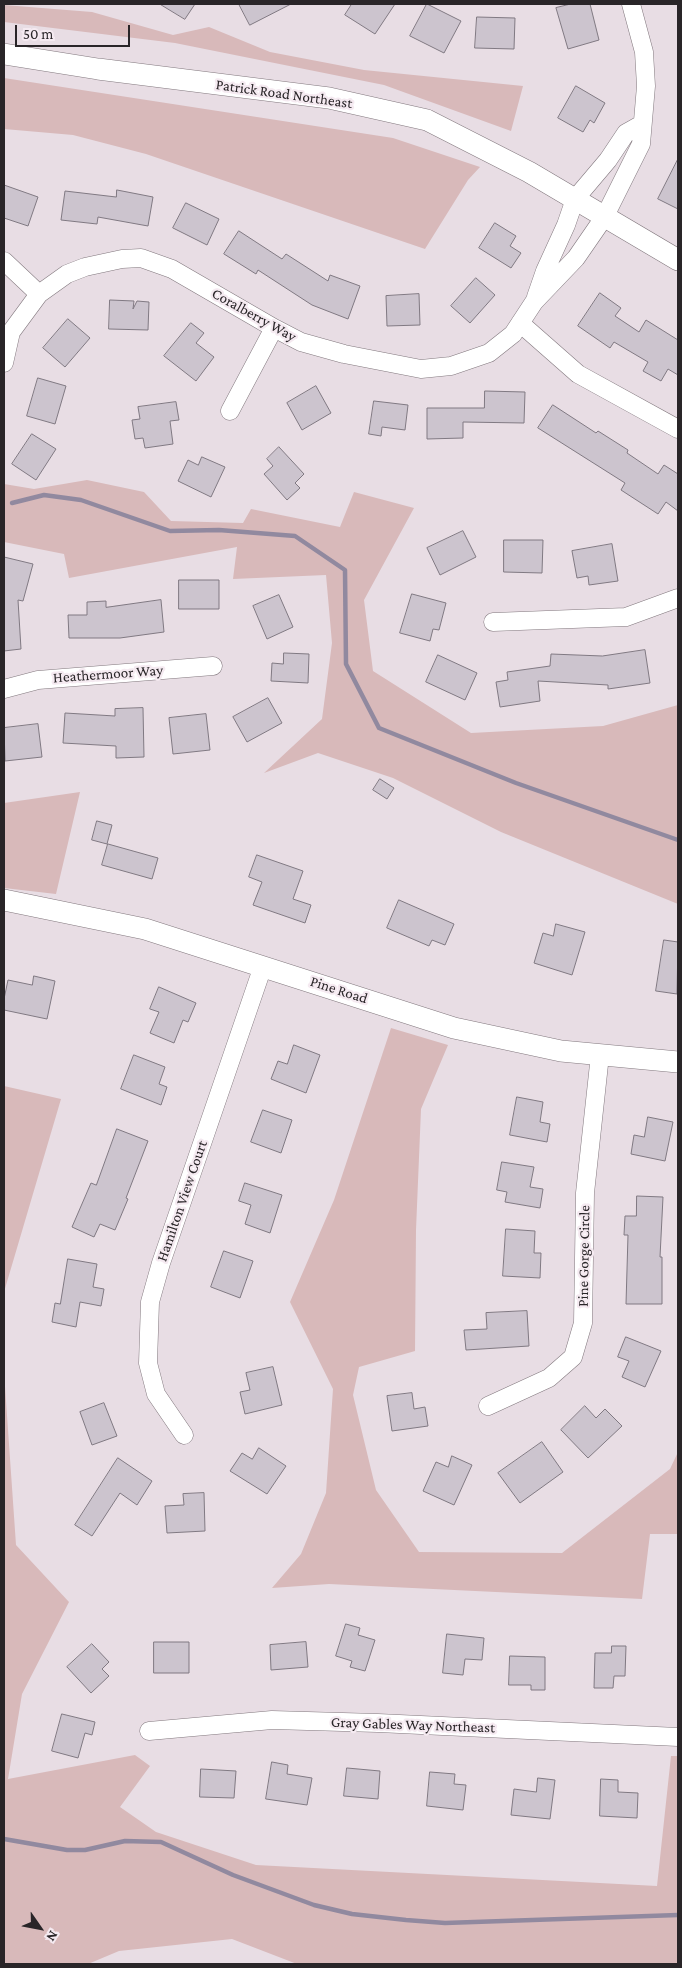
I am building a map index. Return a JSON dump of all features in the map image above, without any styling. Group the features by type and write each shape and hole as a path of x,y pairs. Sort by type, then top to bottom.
{"street":[{"name":"Coralberry Way","path":"4,363 11,332 39,294 67,274 85,267 122,259 140,258 172,269 274,328 302,342 344,354 421,369 451,366 489,353 513,334 534,302 576,258 605,216 640,144 646,86 644,52 631,4"},
{"name":"Patrick Road Northeast","path":"4,54 329,98 427,120 529,172 678,260"},
{"name":"Coralberry Way","path":"534,302 575,199 608,160 626,134 642,124"},
{"path":"4,261 39,294"},
{"path":"520,323 578,374 678,429"},
{"path":"230,411 274,328"},
{"path":"492,622 626,617 678,598"},
{"name":"Heathermoor Way","path":"4,689 38,680 213,666"},
{"name":"Pine Road","path":"4,900 145,929 454,1028 561,1051 678,1062"},
{"name":"Hamilton View Court","path":"184,1435 156,1394 148,1363 150,1302 161,1263 262,966"},
{"name":"Pine Gorge Circle","path":"488,1406 549,1378 573,1357 583,1323 585,1192 600,1055"},
{"name":"Gray Gables Way Northeast","path":"148,1731 272,1720 388,1723 678,1737"}],"shaded area":[{"path":"4,5 92,12 173,35 209,27 270,52 364,70 523,86 511,131 384,85 175,43 4,22"},
{"path":"4,78 393,138 480,167 468,180 425,249 146,154 73,135 4,129"},
{"path":"87,480 144,492 171,521 243,523 251,509 340,527 354,492 414,508 364,600 373,671 471,733 603,726 678,705 678,904 501,832 393,778 318,753 264,773 322,719 332,643 326,575 233,579 237,547 69,578 64,554 4,542 4,484 34,489"},
{"path":"80,792 56,894 4,888 4,803"},
{"path":"391,1028 448,1045 421,1109 416,1230 415,1351 359,1367 353,1395 376,1490 419,1552 562,1553 670,1469 678,1452 678,1534 650,1534 642,1599 329,1584 272,1588 301,1554 326,1493 333,1389 290,1302 334,1200"},
{"path":"4,1086 61,1099 4,1292"},
{"path":"4,1372 16,1545 69,1602 22,1694 8,1779 135,1755 150,1766 120,1807 156,1832 256,1865 657,1886 671,1756 678,1756 678,1964 297,1964 232,1939 119,1951 88,1964 4,1964"}],"building":[{"path":"160,4 195,4 185,19"},
{"path":"239,4 291,4 250,25"},
{"path":"352,4 395,4 375,34 345,15"},
{"path":"427,4 461,21 444,53 410,36"},
{"path":"571,4 590,4 599,40 568,49 556,8"},
{"path":"477,17 515,18 514,49 475,48"},
{"path":"576,86 605,103 594,123 590,120 583,132 558,118"},
{"path":"678,159 678,209 658,199"},
{"path":"4,185 38,197 28,226 4,218"},
{"path":"117,190 153,197 148,226 98,217 97,224 61,220 65,191 116,197"},
{"path":"186,203 219,219 207,245 173,228"},
{"path":"495,223 516,236 510,246 521,253 511,268 479,248"},
{"path":"239,231 282,259 286,254 328,281 330,275 360,286 348,319 312,305 258,270 256,274 224,254"},
{"path":"476,278 495,295 470,323 451,306"},
{"path":"600,293 621,308 615,316 639,332 646,320 678,340 678,375 668,369 661,381 643,371 648,362 614,342 610,348 578,326"},
{"path":"419,294 420,325 387,326 386,296"},
{"path":"110,300 134,301 133,309 137,301 149,302 148,330 109,329"},
{"path":"68,319 90,338 65,367 43,348"},
{"path":"191,323 204,333 196,343 214,357 196,381 164,356"},
{"path":"38,378 66,386 55,424 27,416"},
{"path":"316,386 331,413 302,430 287,403"},
{"path":"485,391 525,392 524,423 463,422 463,438 427,439 427,408 484,408"},
{"path":"374,401 408,405 405,430 382,427 381,436 369,434"},
{"path":"176,402 179,420 170,421 173,444 145,448 143,438 135,439 132,420 140,419 138,407"},
{"path":"553,405 596,433 598,431 628,450 627,453 658,474 664,465 678,474 678,511 666,502 658,514 621,490 625,483 538,428"},
{"path":"32,434 56,449 36,480 12,464"},
{"path":"279,447 304,474 295,483 300,488 287,500 264,474 273,466 267,459"},
{"path":"202,457 225,467 211,497 178,481 188,460 198,465"},
{"path":"463,531 476,557 440,575 427,548"},
{"path":"504,540 543,540 542,573 504,572"},
{"path":"612,544 618,581 589,585 588,576 577,578 572,551"},
{"path":"4,557 33,564 23,601 18,600 21,649 4,651"},
{"path":"179,580 219,580 219,609 179,609"},
{"path":"412,594 446,603 439,630 433,629 430,641 400,633"},
{"path":"279,595 293,627 267,639 253,606"},
{"path":"161,600 164,632 120,638 69,638 68,615 87,615 87,602 106,601 106,607"},
{"path":"645,650 650,683 608,689 608,685 538,681 540,701 500,707 496,682 508,680 507,672 550,666 551,654 602,656"},
{"path":"284,653 309,654 308,683 271,681 272,663 283,664"},
{"path":"438,655 477,673 465,700 426,682"},
{"path":"268,698 282,723 247,742 233,717"},
{"path":"143,708 144,757 116,758 116,746 63,743 65,713 115,716 115,709"},
{"path":"206,714 210,750 173,754 169,718"},
{"path":"38,724 42,757 5,761 4,728"},
{"path":"380,779 394,788 387,799 373,790"},
{"path":"97,821 112,825 107,844 92,840"},
{"path":"108,844 158,858 152,879 102,865"},
{"path":"257,855 303,871 293,899 311,905 305,923 253,905 262,882 249,877"},
{"path":"399,900 454,924 445,945 432,940 429,946 387,928"},
{"path":"556,924 585,932 572,975 534,963 543,933 553,936"},
{"path":"664,940 678,942 677,994 656,991"},
{"path":"34,976 55,981 47,1019 4,1010 8,980 32,985"},
{"path":"159,987 196,1003 188,1022 183,1020 174,1043 150,1033 159,1012 150,1009"},
{"path":"294,1045 320,1055 306,1093 271,1079 278,1061 287,1064"},
{"path":"134,1055 165,1067 159,1084 167,1087 161,1105 121,1089"},
{"path":"517,1097 543,1102 540,1122 550,1124 547,1142 510,1135"},
{"path":"263,1110 292,1120 281,1153 251,1142"},
{"path":"648,1117 673,1122 665,1161 631,1154 634,1135 644,1137"},
{"path":"117,1129 148,1141 115,1230 100,1224 94,1237 72,1227 91,1183 96,1185"},
{"path":"502,1162 534,1167 530,1187 543,1189 540,1208 505,1202 507,1192 497,1190"},
{"path":"245,1183 282,1195 270,1233 245,1224 251,1205 239,1201"},
{"path":"637,1196 663,1197 660,1257 662,1257 662,1304 626,1304 628,1235 624,1235 625,1216 636,1216"},
{"path":"506,1229 535,1231 534,1253 541,1253 540,1278 503,1276"},
{"path":"224,1251 253,1261 240,1298 211,1287"},
{"path":"68,1259 97,1264 93,1287 104,1289 101,1306 80,1302 76,1327 52,1322 55,1303 60,1304"},
{"path":"527,1311 529,1346 466,1350 464,1330 487,1329 486,1313"},
{"path":"626,1337 661,1351 645,1387 622,1377 629,1361 618,1357"},
{"path":"273,1367 282,1405 245,1414 240,1392 250,1390 246,1373"},
{"path":"412,1393 414,1409 425,1407 428,1426 392,1431 387,1396"},
{"path":"104,1403 117,1436 92,1445 80,1412"},
{"path":"585,1406 596,1418 605,1409 622,1426 588,1458 561,1430"},
{"path":"542,1442 563,1472 520,1503 498,1473"},
{"path":"259,1448 286,1466 267,1494 230,1471 242,1453 252,1459"},
{"path":"452,1456 472,1465 454,1505 423,1491 436,1462 448,1467"},
{"path":"118,1458 152,1481 137,1505 120,1493 92,1536 75,1525"},
{"path":"204,1493 205,1531 167,1533 165,1506 184,1505 183,1494"},
{"path":"346,1624 360,1628 358,1635 375,1640 365,1671 350,1667 352,1661 336,1656"},
{"path":"447,1634 484,1638 482,1660 465,1659 463,1675 443,1673"},
{"path":"154,1642 189,1642 189,1673 154,1673"},
{"path":"306,1642 308,1667 271,1670 270,1645"},
{"path":"92,1644 109,1662 102,1669 109,1676 91,1693 67,1667"},
{"path":"612,1646 626,1646 625,1676 614,1676 613,1688 594,1688 595,1653 611,1653"},
{"path":"510,1656 545,1657 545,1690 531,1690 531,1685 509,1685"},
{"path":"62,1714 95,1722 92,1735 85,1733 78,1758 52,1751"},
{"path":"272,1762 288,1765 287,1774 312,1778 307,1805 266,1799"},
{"path":"347,1768 380,1771 378,1799 344,1796"},
{"path":"201,1769 236,1771 234,1798 200,1797"},
{"path":"430,1772 455,1774 454,1784 466,1785 463,1810 427,1806"},
{"path":"538,1778 555,1780 550,1819 511,1815 514,1789 536,1792"},
{"path":"601,1779 618,1780 618,1792 638,1793 637,1818 600,1816"}],"waterway":[{"path":"12,503 44,495 81,500 170,531 219,530 295,536 345,570 346,664 379,728 516,783 678,840"},
{"path":"4,1839 67,1850 85,1850 125,1841 161,1842 233,1875 314,1905 352,1914 445,1923 678,1915"}]}
